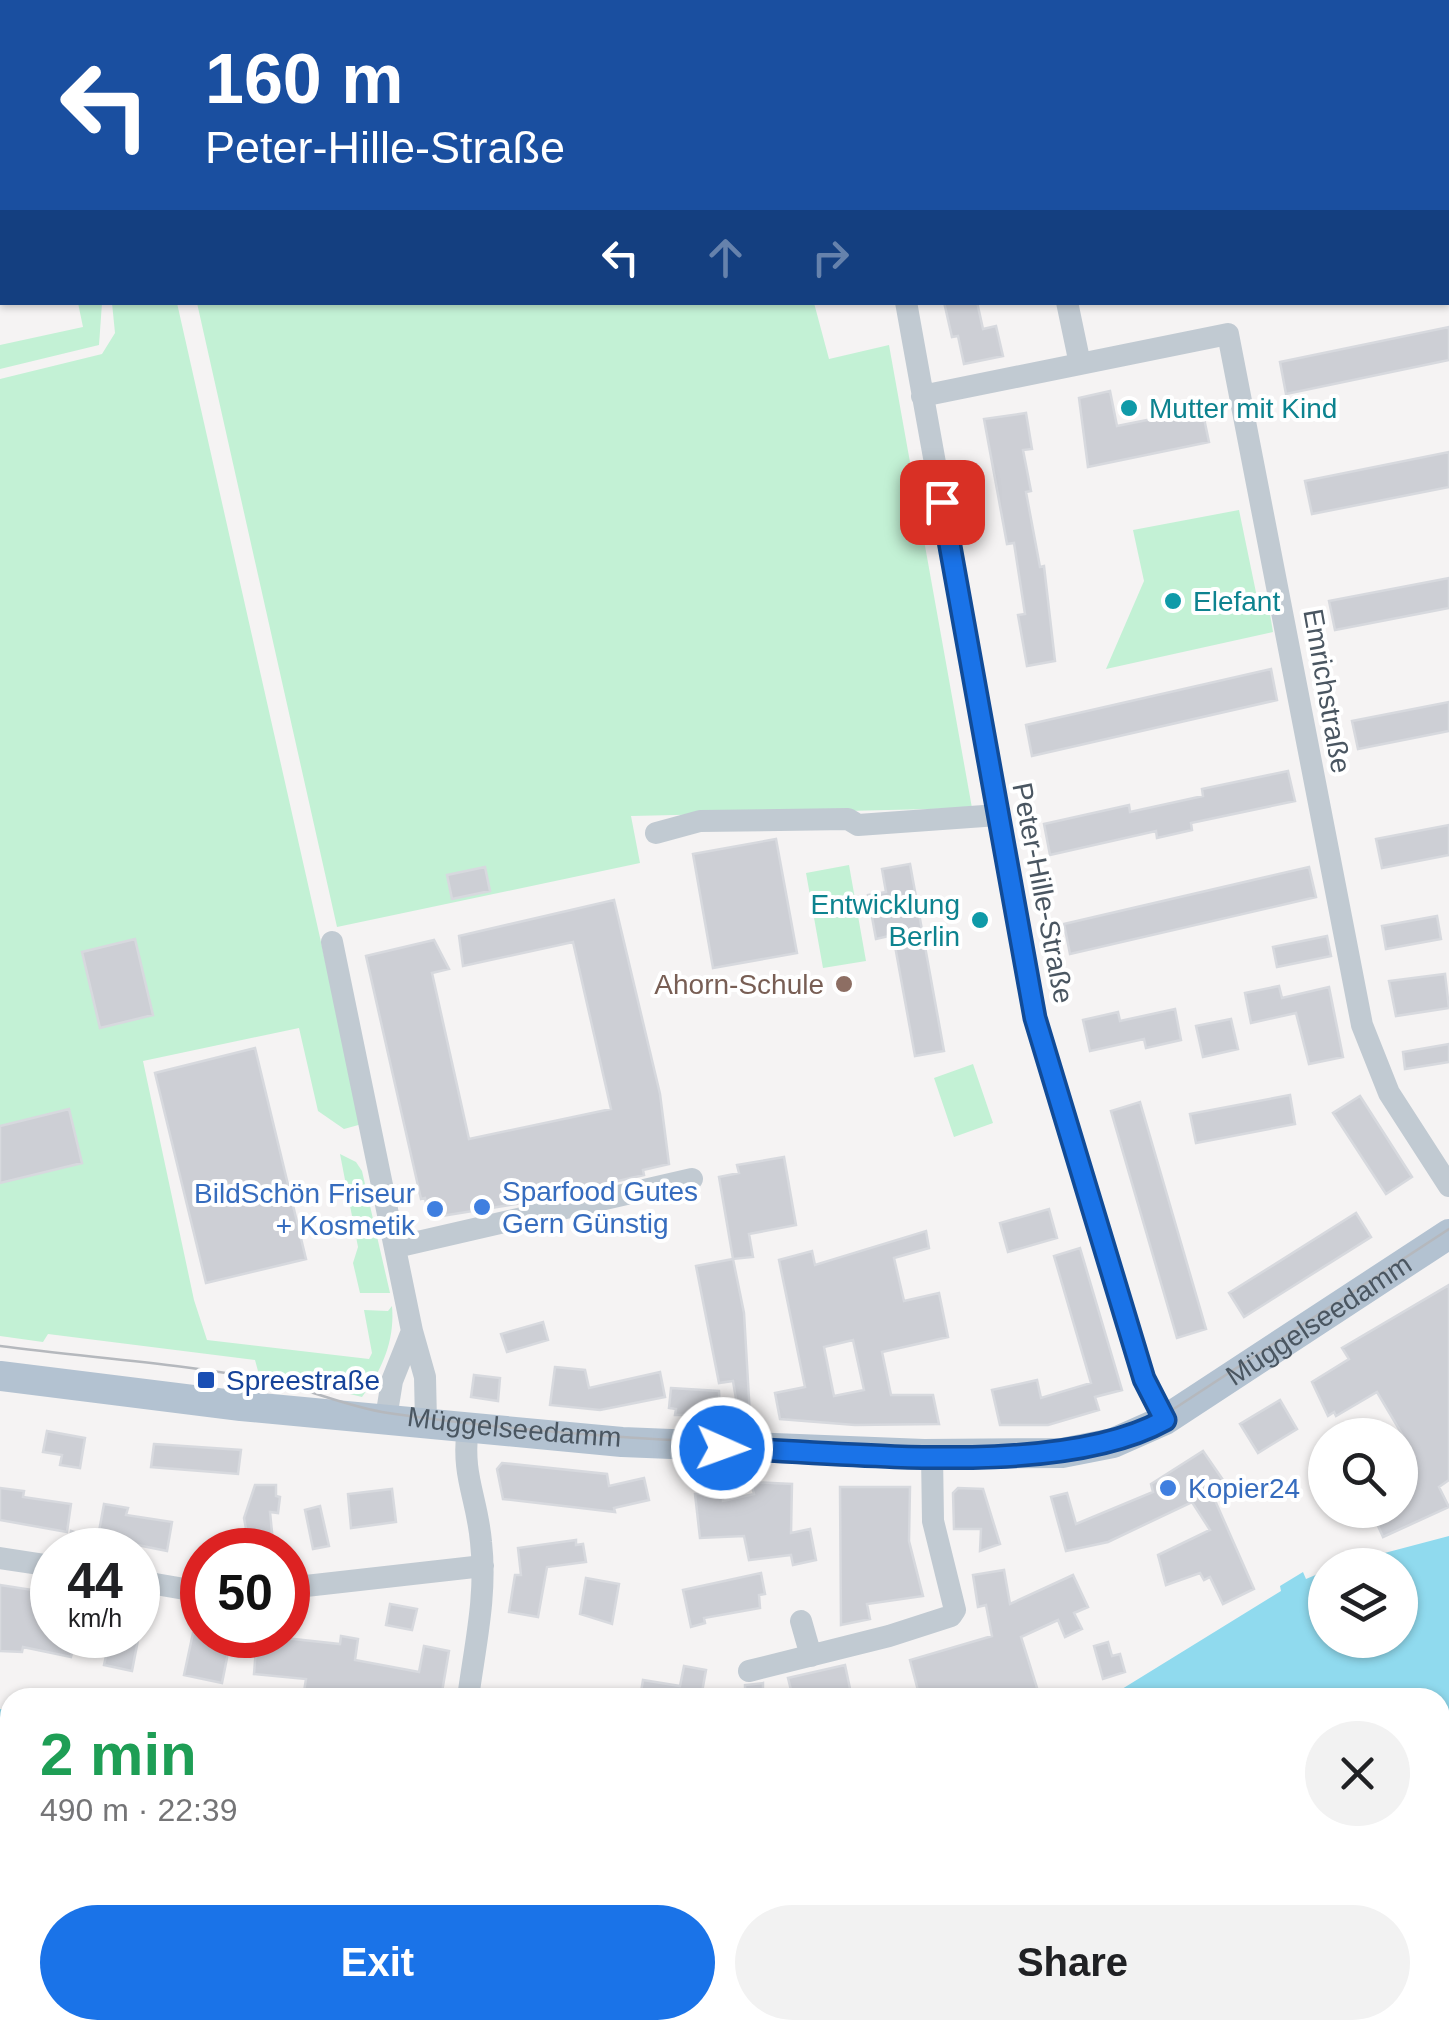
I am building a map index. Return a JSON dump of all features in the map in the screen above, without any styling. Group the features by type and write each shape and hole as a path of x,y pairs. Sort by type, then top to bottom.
{"main road":[{"name":"Müggelseedamm","path":"0,1376 241,1406 678,1446 932,1454 1077,1451 1122,1440 1165,1420 1449,1234"}],"street":[{"name":"Peter-Hille-Straße","path":"907,305 1043,1048 1144,1379 1165,1420"},
{"path":"1068,305 1080,364"},
{"name":"Emrichstraße","path":"922,396 1228,334 1362,1024 1389,1092 1449,1186"},
{"path":"656,833 700,821 848,819 858,825 998,814"},
{"path":"332,942 412,1331 425,1377 426,1422"},
{"path":"396,1247 692,1179"},
{"path":"386,1418 392,1381 412,1331"},
{"path":"468,1426 465,1474 481,1537 483,1566 483,1596 469,1688"},
{"path":"749,1671 930,1624 955,1610 932,1521 932,1454"},
{"path":"0,1558 30,1563"},
{"path":"310,1586 483,1566"},
{"path":"802,1620 811,1656"}],"green space":[{"path":"78,305 102,305 99,345 0,369 0,345 83,327"},
{"path":"112,305 177,305 362,1124 344,1129 318,1111 299,1028 143,1061 194,1300 207,1340 369,1359 372,1353 364,1310 388,1311 392,1306 386,1354 362,1397 258,1371 255,1360 48,1334 43,1342 0,1336 0,379 102,354 115,333"},
{"path":"197,305 815,305 829,359 889,345 972,808 631,816 640,863 337,927"},
{"path":"1239,510 1259,607 1270,614 1273,632 1106,669 1144,581 1133,530"},
{"path":"849,865 866,961 823,968 806,873"},
{"path":"973,1064 993,1123 954,1137 934,1078"},
{"path":"340,1154 356,1162 362,1171 390,1293 360,1293 353,1263 358,1247"}],"water":[{"path":"1449,1536 1449,1688 1124,1688 1281,1591 1280,1586 1303,1572 1308,1658 1418,1658 1418,1548 1403,1548"}],"building":[{"path":"945,305 978,305 983,329 996,326 1003,356 964,364 958,336 952,337"},
{"path":"1449,327 1449,360 1286,394 1280,362"},
{"path":"1110,391 1117,426 1202,409 1209,442 1088,467 1079,398"},
{"path":"1026,413 1032,449 1023,450 1031,491 1026,492 1040,567 1044,566 1055,661 1027,666 1018,615 1025,614 1014,543 1007,544 984,419"},
{"path":"1449,452 1449,487 1312,514 1305,481"},
{"path":"1449,578 1449,608 1335,630 1329,601"},
{"path":"1271,669 1277,700 1032,756 1026,725"},
{"path":"1449,702 1449,731 1358,749 1352,721"},
{"path":"1288,771 1295,801 1191,823 1192,830 1157,838 1156,831 1050,855 1044,824 1129,805 1130,812 1203,796 1202,789"},
{"path":"1449,825 1449,855 1382,868 1376,839"},
{"path":"776,839 797,953 713,968 693,854"},
{"path":"910,864 944,1051 915,1056 893,935 876,939 868,895 886,892 882,869"},
{"path":"485,867 490,891 452,899 447,875"},
{"path":"1309,867 1316,897 1070,954 1064,924"},
{"path":"614,900 660,1094 669,1164 643,1170 644,1175 522,1203 429,1218 425,1198 421,1199 366,956 434,940 449,969 432,973 469,1139 611,1109 573,942 463,966 459,936"},
{"path":"1437,916 1441,939 1386,949 1382,926"},
{"path":"1327,936 1331,956 1277,967 1273,947"},
{"path":"135,939 153,1015 100,1028 82,952"},
{"path":"1445,974 1449,1008 1396,1016 1389,981"},
{"path":"1279,986 1282,998 1329,987 1343,1057 1309,1064 1296,1013 1251,1023 1245,993"},
{"path":"1175,1009 1181,1040 1146,1048 1144,1039 1090,1051 1083,1020 1118,1012 1120,1021"},
{"path":"1231,1019 1238,1049 1203,1057 1196,1026"},
{"path":"1449,1044 1449,1062 1405,1069 1403,1052"},
{"path":"255,1048 306,1259 206,1283 155,1073"},
{"path":"1290,1095 1295,1124 1196,1143 1190,1114"},
{"path":"1360,1096 1412,1177 1386,1194 1333,1113"},
{"path":"1140,1102 1206,1329 1177,1338 1111,1111"},
{"path":"69,1109 82,1163 0,1183 0,1126"},
{"path":"784,1157 796,1225 749,1234 753,1257 733,1259 719,1177 739,1173 737,1165"},
{"path":"1049,1209 1057,1238 1008,1252 1000,1223"},
{"path":"1356,1213 1371,1237 1244,1317 1229,1293"},
{"path":"926,1231 929,1248 894,1258 904,1301 939,1293 948,1337 882,1352 891,1395 933,1395 939,1424 855,1425 780,1419 775,1393 805,1387 779,1260 812,1251 815,1265","holes":["853,1340 864,1390 834,1396 824,1347"]},
{"path":"1080,1248 1122,1390 1095,1397 1099,1410 1048,1425 1000,1425 992,1390 1037,1380 1041,1398 1091,1383 1054,1256"},
{"path":"733,1259 744,1313 750,1416 739,1417 733,1381 719,1383 696,1266"},
{"path":"1449,1285 1449,1480 1439,1487 1449,1507 1418,1521 1418,1418 1392,1418 1377,1392 1336,1416 1334,1412 1328,1416 1312,1382 1349,1359 1342,1348"},
{"path":"543,1322 548,1340 507,1352 501,1334"},
{"path":"555,1367 585,1370 589,1388 660,1372 665,1397 600,1410 550,1405"},
{"path":"474,1375 500,1378 498,1401 471,1397"},
{"path":"671,1388 719,1391 720,1415 675,1415 676,1409 669,1408"},
{"path":"1280,1400 1297,1429 1258,1453 1240,1424"},
{"path":"47,1431 85,1438 80,1468 60,1465 62,1455 43,1452"},
{"path":"154,1444 241,1450 238,1474 151,1467"},
{"path":"1203,1451 1223,1480 1210,1489 1254,1589 1223,1604 1210,1577 1204,1580 1200,1573 1166,1585 1158,1555 1210,1530 1192,1502 1108,1542 1066,1551 1051,1497 1067,1493 1076,1524 1153,1492 1151,1484"},
{"path":"502,1463 607,1474 609,1486 644,1478 649,1500 614,1508 615,1512 503,1499 497,1469"},
{"path":"751,1482 792,1484 791,1533 810,1529 816,1560 793,1565 791,1555 749,1560 744,1536 700,1538 695,1494 723,1493 723,1501 754,1494"},
{"path":"255,1485 276,1485 276,1496 280,1497 278,1513 270,1512 272,1528 246,1528 244,1518"},
{"path":"840,1487 910,1487 909,1541 923,1596 867,1604 870,1619 841,1625"},
{"path":"0,1488 24,1491 23,1497 71,1504 68,1528 0,1520"},
{"path":"958,1488 983,1489 1000,1544 980,1551 981,1529 954,1529 953,1493"},
{"path":"392,1489 396,1522 351,1528 348,1494"},
{"path":"104,1504 128,1508 126,1515 172,1522 167,1551 160,1550 160,1528 100,1528"},
{"path":"320,1506 329,1546 313,1549 305,1510"},
{"path":"1379,1528 1403,1528 1383,1537"},
{"path":"576,1540 576,1545 583,1544 586,1562 547,1567 538,1617 509,1612 515,1575 521,1575 518,1548"},
{"path":"1004,1570 1010,1604 1073,1575 1088,1607 1074,1613 1082,1629 1065,1637 1058,1620 1021,1637 1037,1688 917,1688 910,1660 992,1636 986,1605 978,1607 973,1575"},
{"path":"761,1573 765,1594 759,1595 760,1608 704,1618 705,1623 691,1627 683,1590"},
{"path":"586,1578 619,1584 612,1624 580,1614"},
{"path":"0,1585 30,1590 30,1648 0,1651"},
{"path":"390,1604 417,1609 412,1630 386,1625"},
{"path":"341,1636 358,1639 355,1660 419,1672 424,1646 449,1651 443,1688 305,1688 306,1679 254,1674 255,1658 310,1658 310,1641 340,1644"},
{"path":"1108,1642 1112,1656 1120,1654 1125,1672 1103,1679 1094,1646"},
{"path":"106,1658 135,1658 132,1671 104,1665"},
{"path":"188,1658 227,1658 222,1683 184,1675"},
{"path":"845,1665 850,1688 790,1688 788,1678"},
{"path":"684,1666 706,1670 703,1688 642,1688 643,1680 680,1686"},
{"path":"763,1683 763,1688 745,1688"}],"tram line":[{"path":"0,1346 237,1375 373,1410 508,1428 691,1441 1021,1450 1093,1441 1163,1416 1449,1229"}],"place":[{"name":"Mutter mit Kind","path":"1129,408"},
{"name":"Elefant","path":"1173,601"},
{"name":"Entwicklung Berlin","path":"980,920"},
{"name":"Ahorn-Schule","path":"844,984"},
{"name":"Sparfood Gutes Gern Günstig","path":"482,1207"},
{"name":"BildSchön Friseur + Kosmetik","path":"435,1209"},
{"name":"Spreestraße","path":"206,1380"},
{"name":"Kopier24","path":"1168,1488"}],"route":[{"path":"722,1448 978,1455 1062,1453 1113,1443 1165,1420 1144,1379 1035,1018 942,502"}]}
